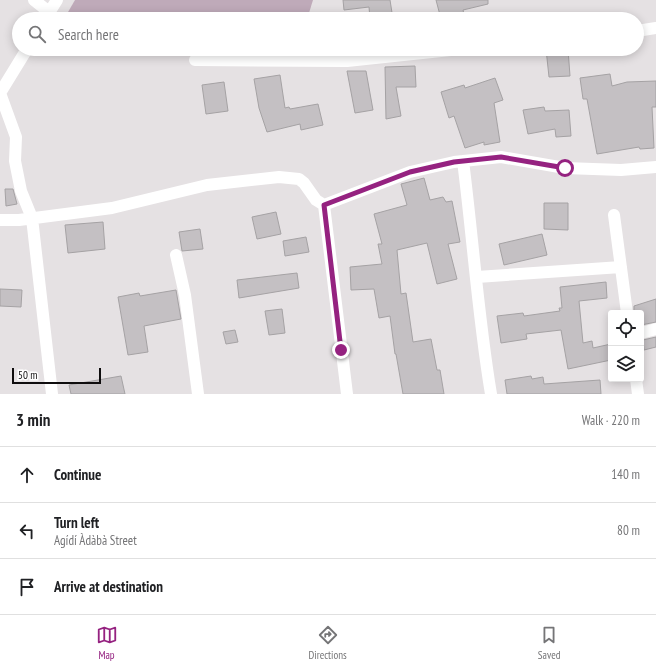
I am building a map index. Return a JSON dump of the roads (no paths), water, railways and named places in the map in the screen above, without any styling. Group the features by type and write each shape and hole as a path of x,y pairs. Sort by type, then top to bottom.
{"street":[{"path":"34,0 44,12"},
{"path":"49,12 57,0"},
{"path":"644,30 656,28"},
{"path":"22,56 0,93 16,137 15,161 22,191 32,218 52,394"},
{"path":"195,60 347,61 394,56"},
{"path":"324,205 410,172 463,161 501,157 565,168 621,170 656,167"},
{"path":"463,161 477,277 481,336 491,394"},
{"path":"0,220 32,218 112,208 207,185 279,177 299,179 304,183 316,200 324,205"},
{"path":"324,205 347,394"},
{"path":"614,216 627,310"},
{"path":"176,255 184,295 198,394"},
{"path":"477,277 621,267"},
{"path":"644,332 656,329"},
{"path":"636,382 638,394"}]}
